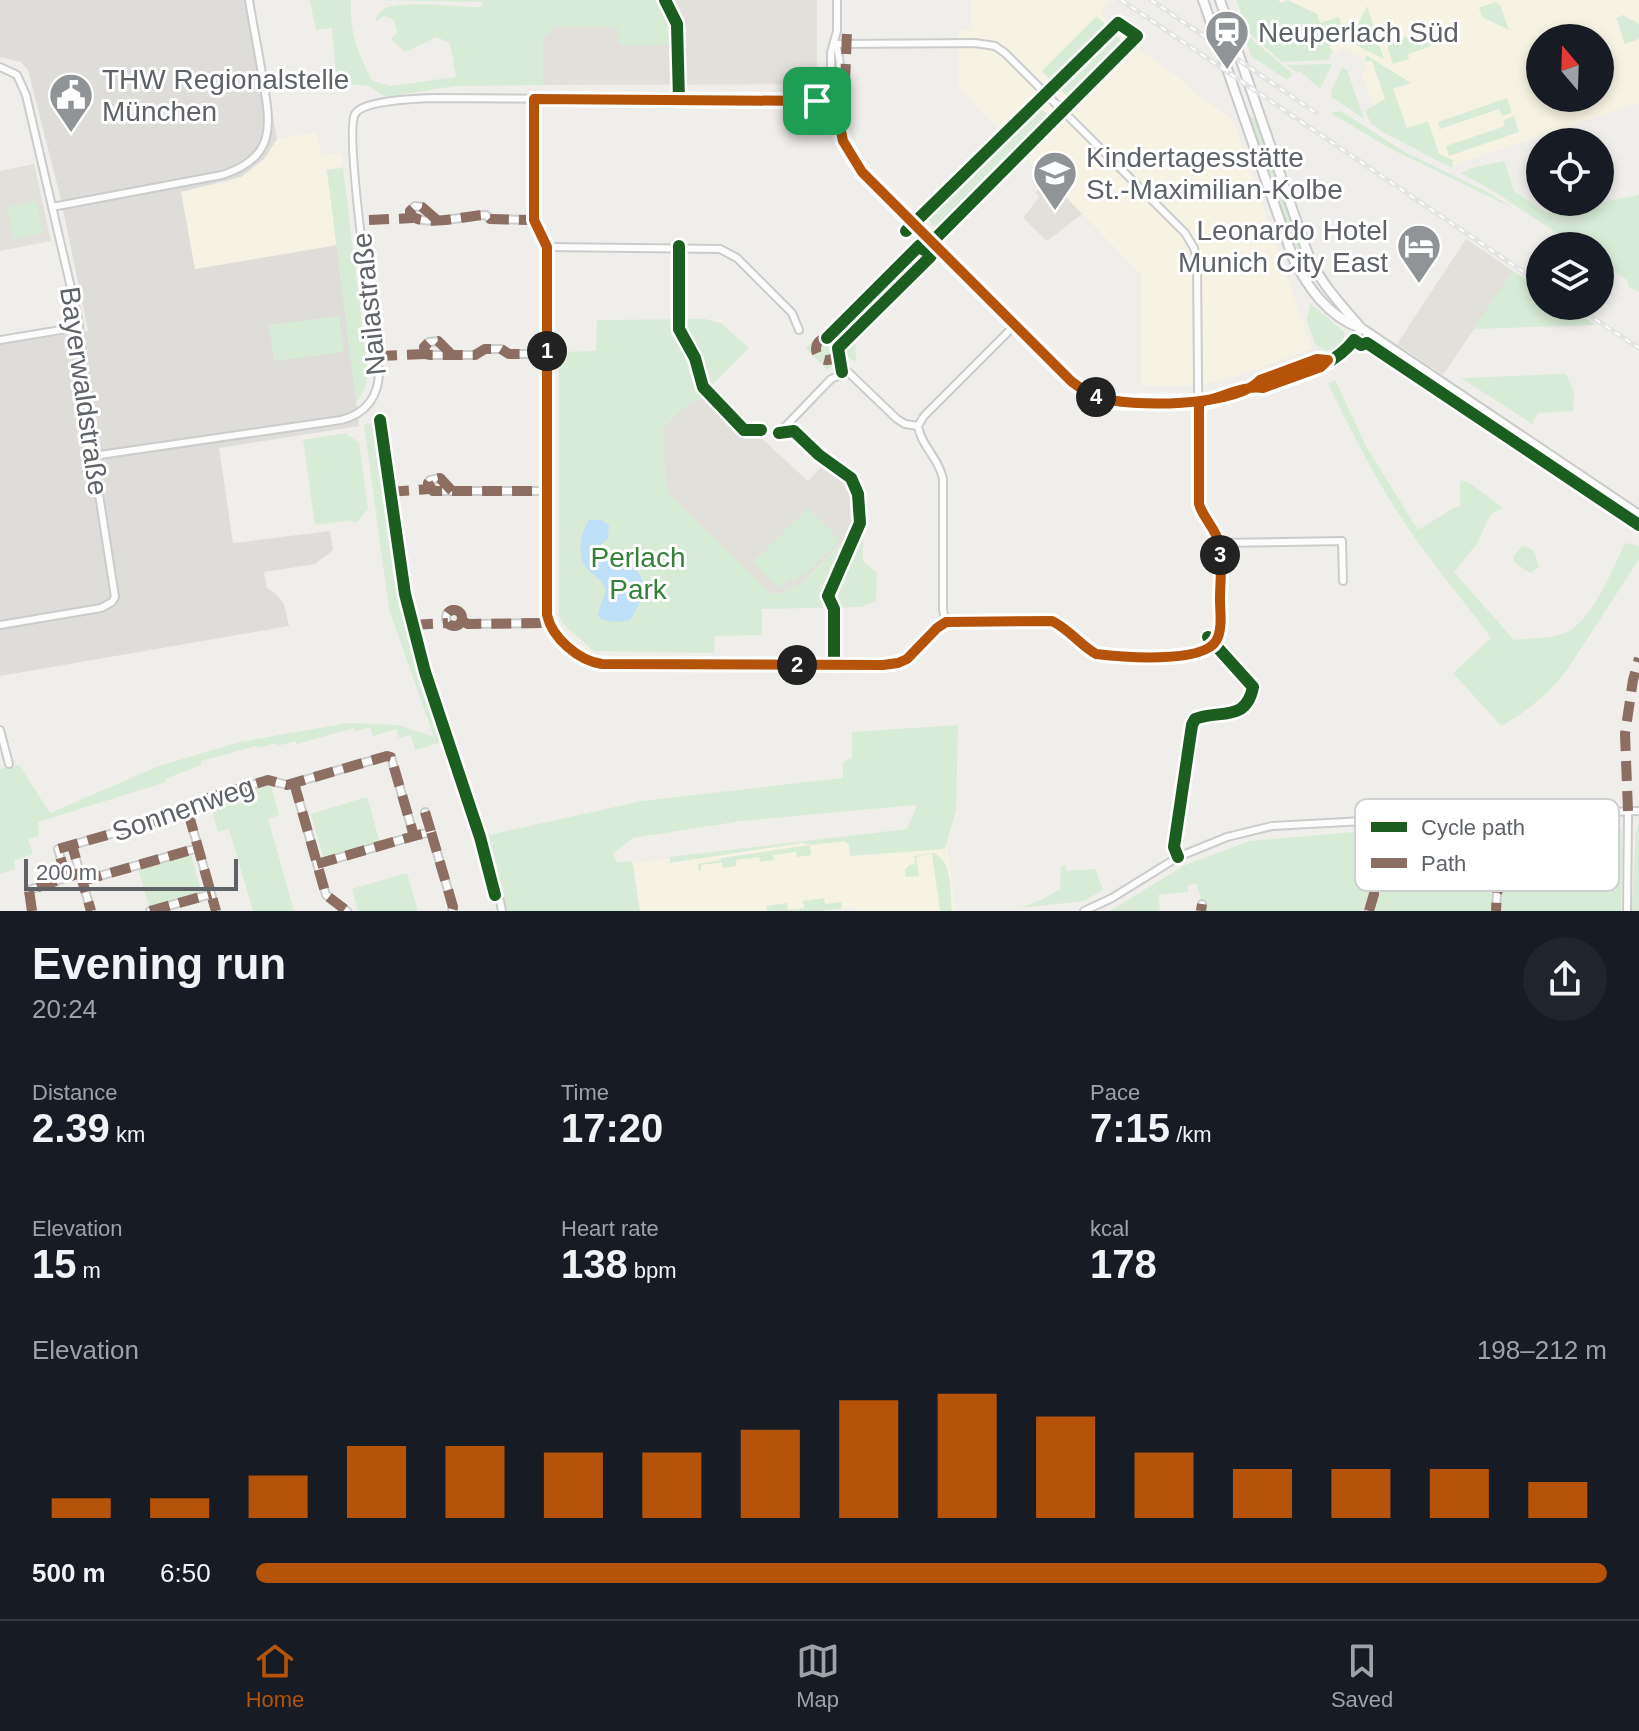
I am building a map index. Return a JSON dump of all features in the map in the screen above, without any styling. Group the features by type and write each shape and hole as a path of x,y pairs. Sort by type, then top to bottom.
{"main road":[{"path":"1203,0 1289,250 1322,302 1348,323 1361,328 1639,515"},
{"path":"1220,0 1311,261 1332,297 1361,328"}],"street":[{"path":"52,207 222,175 255,159 266,138 270,118 249,0"},
{"path":"837,0 831,84 840,132 854,162 1071,381 1095,397 1116,402 1199,402 1254,387 1263,388 1321,367 1347,349 1361,328"},
{"path":"835,44 975,43 995,46 1190,241 1197,260 1199,504 1219,543 1220,624 1215,644 1206,652 1185,656 1096,654 1052,621 946,622 907,659 898,663 602,664 576,654 548,623 547,247 534,220 534,99 835,97"},
{"name":"Bayerwaldstraße","path":"0,67 13,72 21,80 26,95 79,327 93,456 115,597 101,608 0,625"},
{"name":"Nailastraße","path":"93,456 341,420 355,415 371,401 377,390 379,371 358,194 353,123 357,112 378,104 413,99 534,99"},
{"path":"437,220 461,220 472,215 486,215 490,219 534,220"},
{"path":"547,247 679,246 720,249 737,258 792,313 799,330"},
{"path":"1297,267 1311,261"},
{"path":"946,622 943,610 943,479 939,464 923,442 918,426 924,416 1015,325"},
{"path":"0,340 79,327"},
{"path":"452,355 475,355 485,349 501,349 509,354 547,354"},
{"path":"779,433 831,379 842,372 851,373 897,419 918,426"},
{"path":"452,491 547,491"},
{"path":"1219,543 1342,541 1343,581"},
{"path":"462,621 468,624 548,623"},
{"path":"0,730 9,764"},
{"name":"Sonnenweg","path":"72,845 195,810 208,798 268,780 287,785 387,756 391,757 414,836"},
{"path":"294,783 326,895 347,911"},
{"path":"1619,811 1639,811"},
{"path":"1627,911 1628,811"},
{"path":"188,812 216,911"},
{"path":"425,812 452,911"},
{"path":"1084,911 1112,898 1178,857 1227,837 1272,826 1355,821"},
{"path":"317,864 431,832"},
{"path":"66,877 58,849 72,845 91,911"},
{"path":"82,881 198,848"},
{"path":"32,911 29,890 80,873"},
{"path":"1369,911 1374,891"},
{"path":"1496,911 1498,891"},
{"path":"150,911 211,894"},
{"path":"495,895 502,911"}],"shaded area":[{"path":"0,0 253,0 277,139 264,159 241,177 181,192 195,269 338,245 359,426 219,448 233,543 330,531 333,550 315,564 264,572 267,588 284,604 289,626 0,676 0,345 88,331 61,200 28,70 21,62 0,57"},
{"path":"670,0 817,0 817,84 543,85 543,37 554,26 619,27 671,45"},
{"path":"971,0 1110,0 1100,14 1132,45 1233,120 1312,349 1218,382 1180,386 1141,385 1141,274 1020,150 1052,118 1037,104 1006,136 959,88 958,30 971,30"},
{"path":"1253,0 1639,0 1639,103 1614,111 1614,24 1526,24 1526,112 1612,112 1564,128 1526,128 1526,141 1451,166 1382,127 1362,76 1366,68 1363,58 1340,48 1338,53"},
{"path":"316,132 321,155 341,154 342,166 326,169 338,245 195,270 181,191 230,182 264,159 277,139"},
{"path":"34,164 51,241 0,251 0,171"},
{"name":"Kindertagesstätte St.-Maximilian-Kolbe","path":"1049,179 1082,214 1047,241 1023,218 1039,197 1035,192"},
{"path":"1466,239 1513,271 1443,375 1397,344"},
{"path":"706,395 748,438 758,435 808,481 824,464 853,492 851,533 801,584 778,595 769,593 668,493 662,429 682,408"},
{"path":"847,837 851,856 947,844 956,911 856,911 855,906 820,911 640,911 633,863"}],"green space":[{"path":"310,0 351,0 353,33 358,51 372,81 391,86 456,77 450,43 436,37 405,52 391,39 397,33 394,19 384,16 375,22 380,12 406,4 482,7 483,2 373,0 655,0 667,16 671,16 672,45 620,45 618,27 555,26 543,38 543,85 455,86 385,97 369,86 337,83 332,28 316,30"},
{"path":"1236,0 1279,0 1280,3 1288,0 1317,14 1320,23 1339,17 1344,33 1341,38 1336,36 1329,48 1333,50 1328,60 1282,62 1248,32"},
{"path":"1495,2 1500,5 1509,30 1482,17 1479,8"},
{"path":"1367,6 1384,59 1354,44 1356,39 1352,37"},
{"path":"1623,15 1639,24 1639,39 1625,44 1616,18"},
{"path":"1097,16 1126,45 1071,100 1042,71"},
{"path":"1425,30 1431,46 1408,54 1409,59 1393,64 1386,43"},
{"path":"1243,32 1293,74 1287,80 1251,56"},
{"path":"1366,55 1411,83 1393,89 1407,128 1428,121 1439,154 1453,160 1452,168 1371,124 1366,112 1385,99 1372,61 1365,62"},
{"path":"1332,64 1320,89 1300,71 1298,73 1287,65"},
{"path":"1342,68 1347,70 1364,119 1332,97 1331,92"},
{"path":"1507,98 1512,113 1502,116 1499,109 1440,129 1438,122"},
{"path":"1037,104 1052,119 940,232 925,217"},
{"path":"1245,111 1257,121 1285,206 1290,211 1304,249 1300,254 1296,252"},
{"path":"1341,111 1403,151 1513,208 1391,149 1331,113"},
{"path":"1514,116 1519,132 1449,156 1446,146 1505,126 1503,120"},
{"path":"1504,161 1514,191 1526,199 1526,213 1461,173"},
{"path":"343,168 368,374 365,389 356,403 327,170"},
{"path":"1639,195 1639,292 1629,287 1627,280 1614,271 1614,232 1555,232 1531,216 1614,216 1614,200"},
{"path":"36,201 43,233 14,239 8,207"},
{"path":"915,249 928,263 855,334 856,362 844,355 827,370 806,348 820,334 828,334"},
{"path":"1513,271 1526,279 1526,320 1588,320 1596,325 1474,329"},
{"path":"1310,303 1344,332 1344,340 1336,348 1326,351 1315,344 1307,320"},
{"path":"339,316 344,352 274,361 269,325"},
{"name":"Perlach Park","path":"705,319 721,323 749,348 709,388 706,395 682,408 662,429 668,493 769,593 778,595 801,584 851,533 853,492 862,492 863,561 877,573 876,601 861,607 762,609 762,635 715,636 714,653 594,651 563,624 559,615 559,352 596,351 597,320"},
{"path":"1566,374 1574,392 1573,411 1538,413 1534,425 1461,378"},
{"path":"1335,380 1367,448 1418,530 1455,507 1460,507 1460,480 1470,483 1503,508 1491,514 1476,545 1454,572 1514,640 1551,637 1571,630 1595,602 1625,543 1639,546 1639,559 1567,670 1537,701 1501,726 1453,673 1491,638 1422,548 1389,498 1328,384"},
{"path":"378,422 389,519 403,596 446,741 415,750 411,735 399,738 396,729 373,736 370,727 356,731 354,728 297,744 295,741 277,746 276,743 256,746 201,761 201,765 165,779 166,782 38,822 39,836 28,839 33,854 14,860 15,869 0,874 0,769 19,765 50,813 159,766 240,742 348,723 398,725 434,737 389,609 364,425"},
{"path":"345,433 359,443 368,509 356,523 351,520 315,525 303,440"},
{"path":"808,508 840,540 803,576 800,574 794,581 790,577 779,588 753,562"},
{"path":"1525,546 1534,551 1539,567 1530,573 1515,563 1513,557"},
{"path":"958,725 956,810 945,849 850,856 849,845 845,841 812,845 801,843 670,863 670,857 907,829 916,809 915,805 741,821 633,838 613,853 617,863 632,861 640,911 505,911 484,836 642,801 843,778 843,762 852,758 852,732"},
{"path":"270,783 279,815 268,819 294,911 253,911 229,829 218,832 209,800"},
{"path":"367,797 380,843 324,859 311,814"},
{"path":"1619,824 1622,833 1621,911 1204,911 1197,884 1188,885 1188,892 1158,895 1160,911 1110,911 1185,865 1250,841 1355,832 1355,891 1619,891"},
{"path":"1639,824 1639,911 1632,911 1636,831"},
{"path":"810,845 811,855 797,857 796,852 773,855 774,860 760,862 759,857 736,860 736,866 723,868 722,862 701,865 699,871 698,864 721,858"},
{"path":"190,851 202,894 150,909 137,866"},
{"path":"933,853 944,862 947,870 952,911 940,911 932,854 916,857 919,876 906,877 905,870 915,864 914,856"},
{"path":"1066,865 1067,871 1095,869 1103,890 1084,901 1020,908 1060,889 1061,866"},
{"path":"407,873 418,911 358,911 352,889"},
{"path":"824,898 825,904 841,902 842,908 767,911 766,906 787,903 788,910 804,908 803,901"}],"water":[{"path":"589,520 602,520 609,525 608,538 597,549 600,553 634,567 639,574 643,590 630,620 615,622 600,619 598,614 606,589 584,565 581,552 582,538"}],"railway":[{"path":"1121,0 1526,274"},
{"path":"1151,0 1316,113"},
{"path":"1596,320 1639,348"}],"marked path":[{"path":"845,84 847,31"},
{"path":"437,220 422,207 415,206 410,211 410,215 417,219 426,220 446,220 486,215 490,219 534,220"},
{"path":"369,220 413,218"},
{"path":"827,338 835,341 838,349 835,357 827,360 819,357 816,349 819,341 827,338"},
{"path":"452,355 438,341 429,342 424,347 426,354 431,355 475,355 485,349 501,349 509,354 547,354"},
{"path":"377,356 426,354"},
{"path":"452,491 440,478 428,483 433,491 547,491"},
{"path":"389,492 429,489"},
{"path":"454,610 460,612 462,618 460,624 454,626 448,624 446,618 448,612 454,610"},
{"path":"462,621 468,624 548,623"},
{"path":"413,625 448,623"},
{"path":"1628,811 1625,734 1639,658"},
{"path":"66,877 58,849 195,810 208,798 268,780 287,785 387,756 391,757 414,836 431,832 452,911"},
{"path":"294,783 326,895 347,911"},
{"path":"188,812 216,911"},
{"path":"425,812 431,832"},
{"path":"317,864 414,836"},
{"path":"32,911 29,890 80,873 72,845"},
{"path":"82,881 198,848"},
{"path":"80,873 91,911"},
{"path":"1369,911 1374,891"},
{"path":"1496,911 1498,891"},
{"path":"150,911 211,894"},
{"path":"1201,911 1202,904"}],"cycle path":[{"path":"665,0 677,24 679,100 835,101 843,141 862,172 1071,381 1095,397 1116,402 1214,400 1254,387 1263,388 1313,370 1335,358 1354,340 1361,345 1367,343 1639,525"},
{"path":"906,231 1118,23 1137,36 924,250"},
{"path":"827,338 920,245"},
{"path":"679,246 679,329 695,358 703,387 744,430 761,430"},
{"path":"842,372 838,348 931,256"},
{"path":"380,420 405,594 425,672 480,837 495,895"},
{"path":"779,433 794,431 819,455 851,478 858,494 860,523 828,596 834,609 834,665"},
{"path":"1178,857 1174,847 1192,725 1195,719 1204,716 1238,710 1244,706 1253,687 1208,637"}],"place":[{"name":"Neuperlach Süd","path":"1227,71"},
{"name":"THW Regionalstelle München","path":"71,134"},
{"name":"Kindertagesstätte St.-Maximilian-Kolbe","path":"1055,212"},
{"name":"Leonardo Hotel Munich City East","path":"1419,285"}],"route":[{"path":"817,101 534,99 534,220 547,247 548,623 576,654 602,664 883,665 907,659 941,624 978,620 1052,621 1096,654 1185,656 1206,652 1215,644 1220,624 1220,566 1219,543 1199,504 1199,402 1254,387 1263,388 1321,367 1328,360 1317,359 1260,380 1254,387 1214,400 1199,402 1185,403 1116,402 1095,397 1071,381 862,172 848,154 843,141 835,101 817,101"}]}
